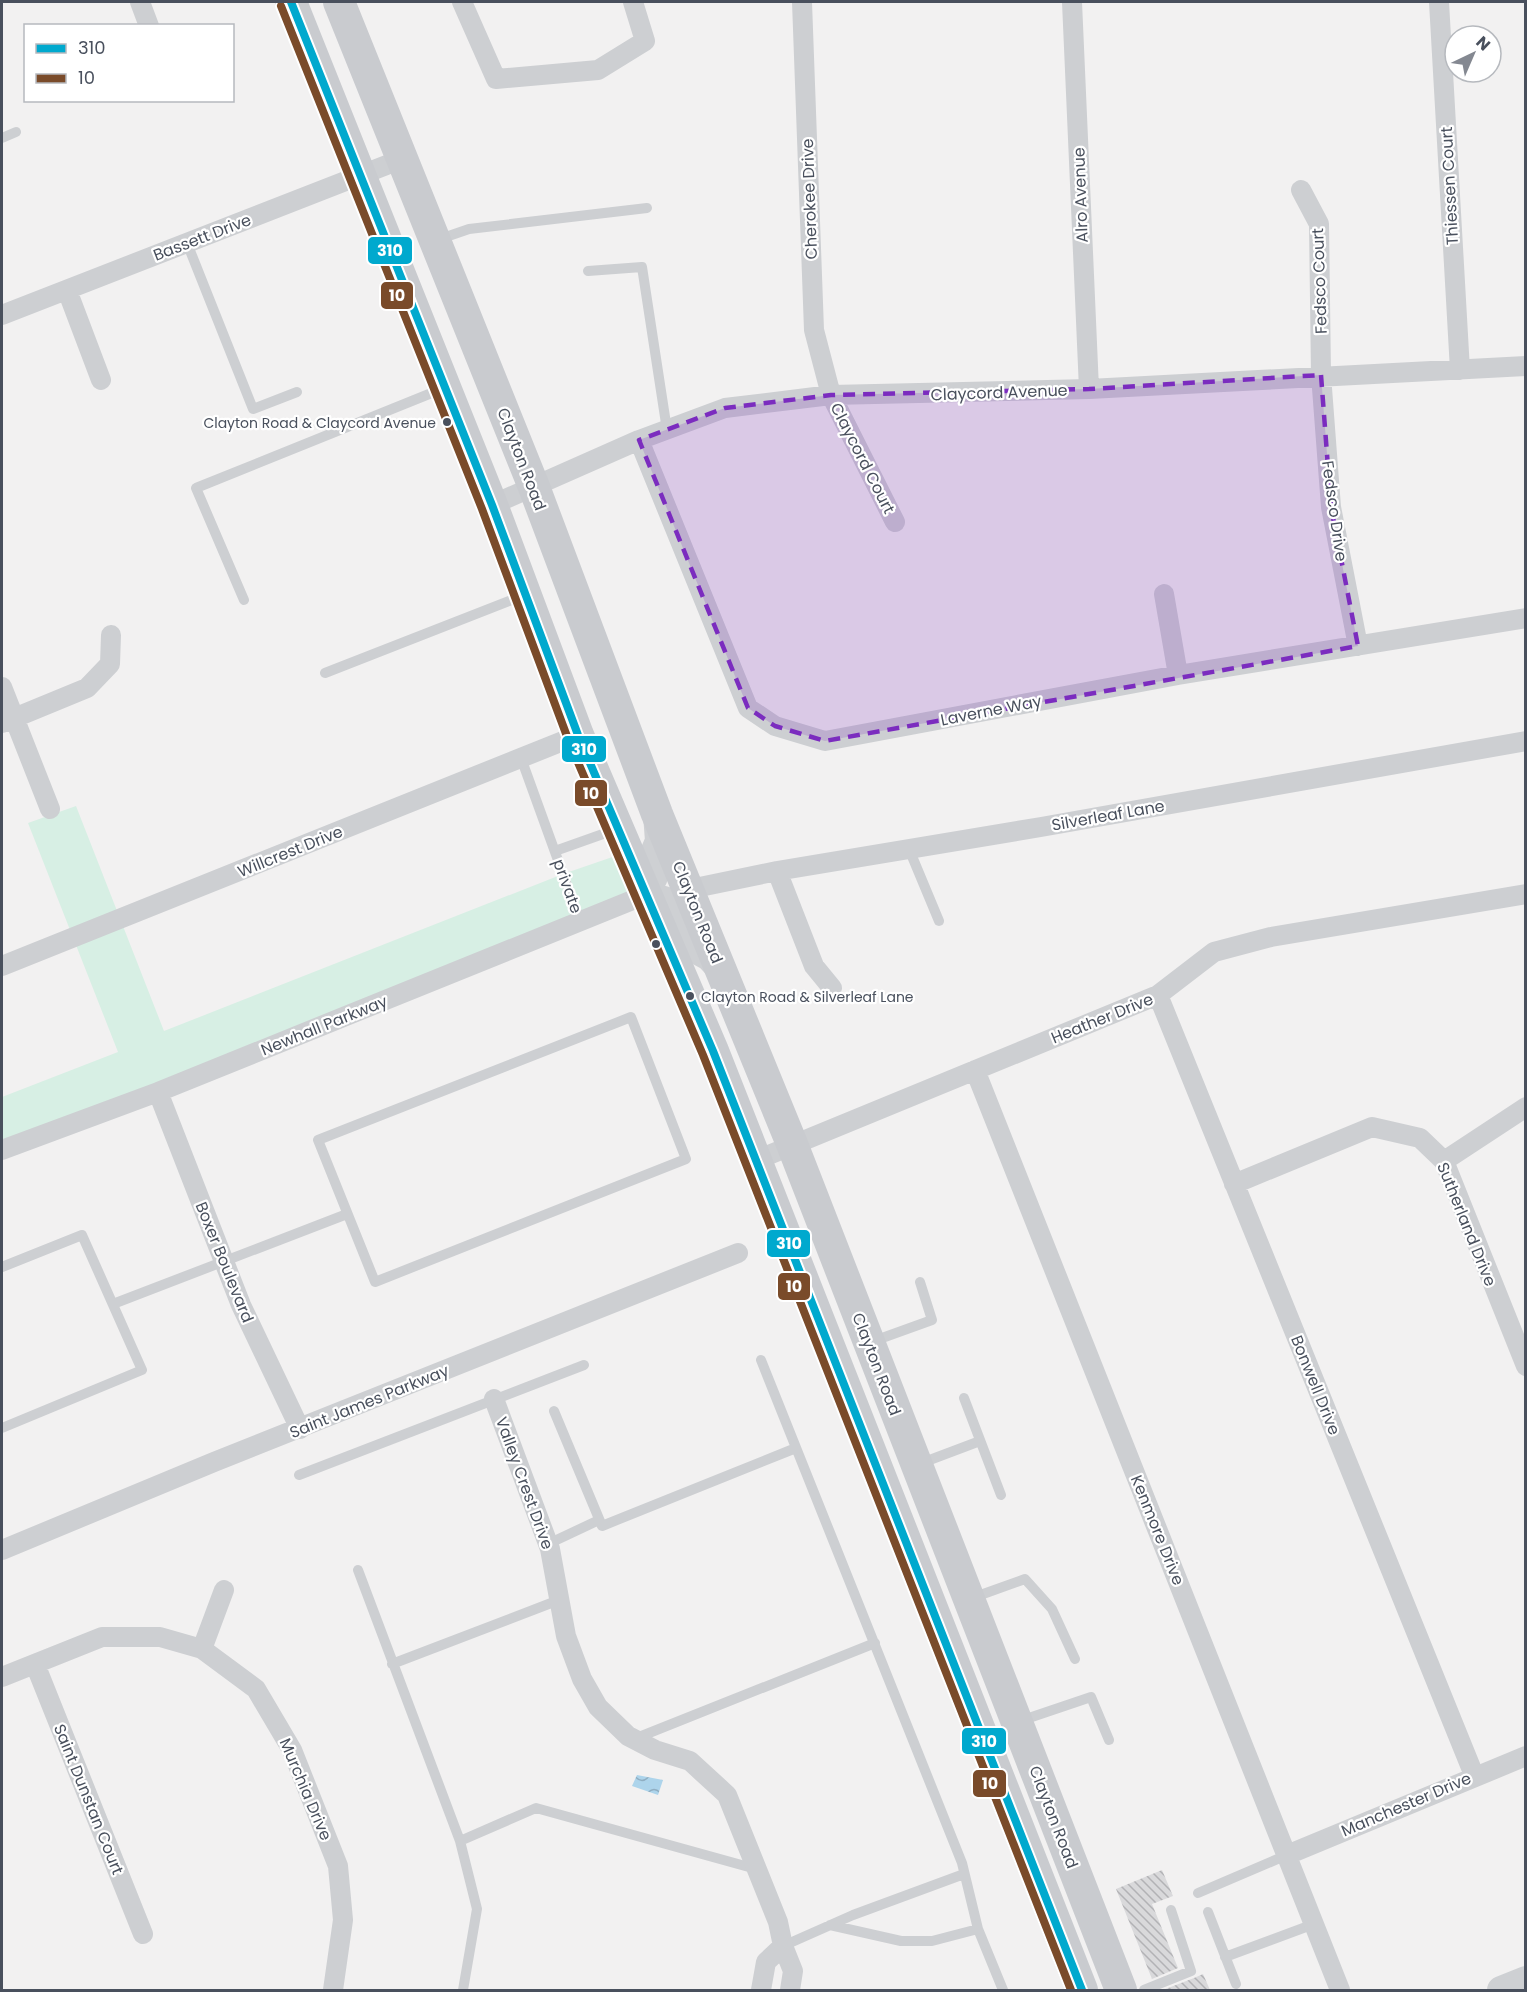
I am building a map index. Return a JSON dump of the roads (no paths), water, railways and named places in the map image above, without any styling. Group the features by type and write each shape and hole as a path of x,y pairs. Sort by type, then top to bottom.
{"main road":[{"path":"291,2 492,505 578,735 713,1051 754,1161 1082,1990"},
{"name":"Clayton Road","path":"339,2 534,487 657,814 690,889 792,1144 1121,1990"},
{"path":"645,895 654,877 651,860 659,841 657,814"},
{"path":"645,895 664,900 685,944 709,957 723,972"},
{"path":"1501,1990 1526,1980"}],"street":[{"path":"140,2 148,24"},
{"path":"462,2 496,79 598,70 645,41 633,2"},
{"name":"Cherokee Drive","path":"802,2 814,330 831,395"},
{"name":"Alro Avenue","path":"1072,2 1089,389"},
{"name":"Thiessen Court","path":"1439,2 1460,370"},
{"name":"Bassett Drive","path":"2,315 402,159"},
{"name":"Fedsco Court","path":"1301,190 1319,224 1322,375"},
{"path":"67,290 101,380"},
{"name":"Claycord Avenue","path":"492,505 639,440 725,408 831,395 1089,389 1526,366"},
{"name":"Fedsco Drive","path":"1322,375 1331,507 1358,646"},
{"name":"Claycord Court","path":"831,395 895,522"},
{"name":"Laverne Way","path":"639,440 748,708 775,726 825,741 1178,675 1526,618"},
{"path":"1164,594 1178,675"},
{"path":"8,721 87,688 110,664 111,635"},
{"path":"2,687 8,721 50,810"},
{"name":"Willcrest Drive","path":"2,966 578,735"},
{"name":"Silverleaf Lane","path":"690,889 777,871 1526,741"},
{"path":"777,871 814,966 832,988"},
{"name":"Heather Drive","path":"754,1161 1158,995 1214,952 1271,937 1526,894"},
{"name":"Newhall Parkway","path":"2,1150 158,1092 645,895"},
{"name":"Bonwell Drive","path":"1158,995 1474,1775"},
{"name":"Kenmore Drive","path":"975,1070 1340,1990"},
{"name":"Boxer Boulevard","path":"158,1092 224,1262 300,1429"},
{"path":"1444,1161 1526,1107"},
{"name":"Sutherland Drive","path":"1234,1184 1372,1127 1420,1138 1444,1161 1518,1325 1526,1366"},
{"name":"Saint James Parkway","path":"2,1550 214,1462 738,1253"},
{"name":"Valley Crest Drive","path":"494,1399 548,1544 567,1636 582,1679 598,1707 614,1724 634,1739 655,1750 690,1761 727,1795 778,1922 783,1946 793,1971 790,1990"},
{"path":"202,1649 224,1590"},
{"name":"Murchia Drive","path":"2,1677 102,1637 160,1637 202,1649 256,1689 292,1750 338,1866 343,1920 333,1990"},
{"name":"Saint Dunstan Court","path":"35,1664 143,1934"},
{"name":"Manchester Drive","path":"1287,1855 1474,1775 1526,1756"},
{"path":"761,1990 766,1962 783,1946"}],"lane":[{"path":"2,138 16,132"},
{"path":"435,241 469,229 647,208"},
{"path":"187,243 253,409 297,392"},
{"path":"588,271 642,267 667,430"},
{"path":"244,600 196,488 445,388"},
{"path":"325,673 525,595"},
{"name":"private","path":"521,758 580,921"},
{"path":"555,851 617,829"},
{"path":"909,849 939,921"},
{"path":"631,1017 686,1159 375,1282 347,1215 318,1140 631,1017"},
{"path":"113,1304 347,1215"},
{"path":"2,1267 82,1235 142,1370 2,1428"},
{"path":"869,1343 932,1320 920,1282"},
{"path":"761,1360 875,1642 964,1874 978,1929 1004,1990"},
{"path":"299,1475 584,1365"},
{"path":"964,1398 1001,1495"},
{"path":"554,1411 602,1526 796,1448"},
{"path":"917,1465 980,1441"},
{"path":"548,1544 599,1521"},
{"path":"358,1570 460,1841 477,1909 463,1990"},
{"path":"969,1599 1025,1579 1052,1609 1075,1659"},
{"path":"392,1664 560,1600"},
{"path":"634,1739 875,1642"},
{"path":"1017,1722 1091,1697 1109,1740"},
{"path":"460,1841 536,1808 759,1870"},
{"path":"1198,1893 1287,1855"},
{"path":"783,1946 830,1925 964,1874"},
{"path":"1144,1990 1191,1971 1171,1911"},
{"path":"1208,1912 1236,1984"},
{"path":"1225,1957 1314,1924"},
{"path":"830,1925 901,1941 932,1941 978,1929"}],"water":[{"path":"637,1775 663,1780 658,1795 632,1786"}],"place":[{"name":"Clayton Road & Claycord Avenue","path":"447,422"},
{"name":"Clayton Road & Silverleaf Lane","path":"690,996"}]}
